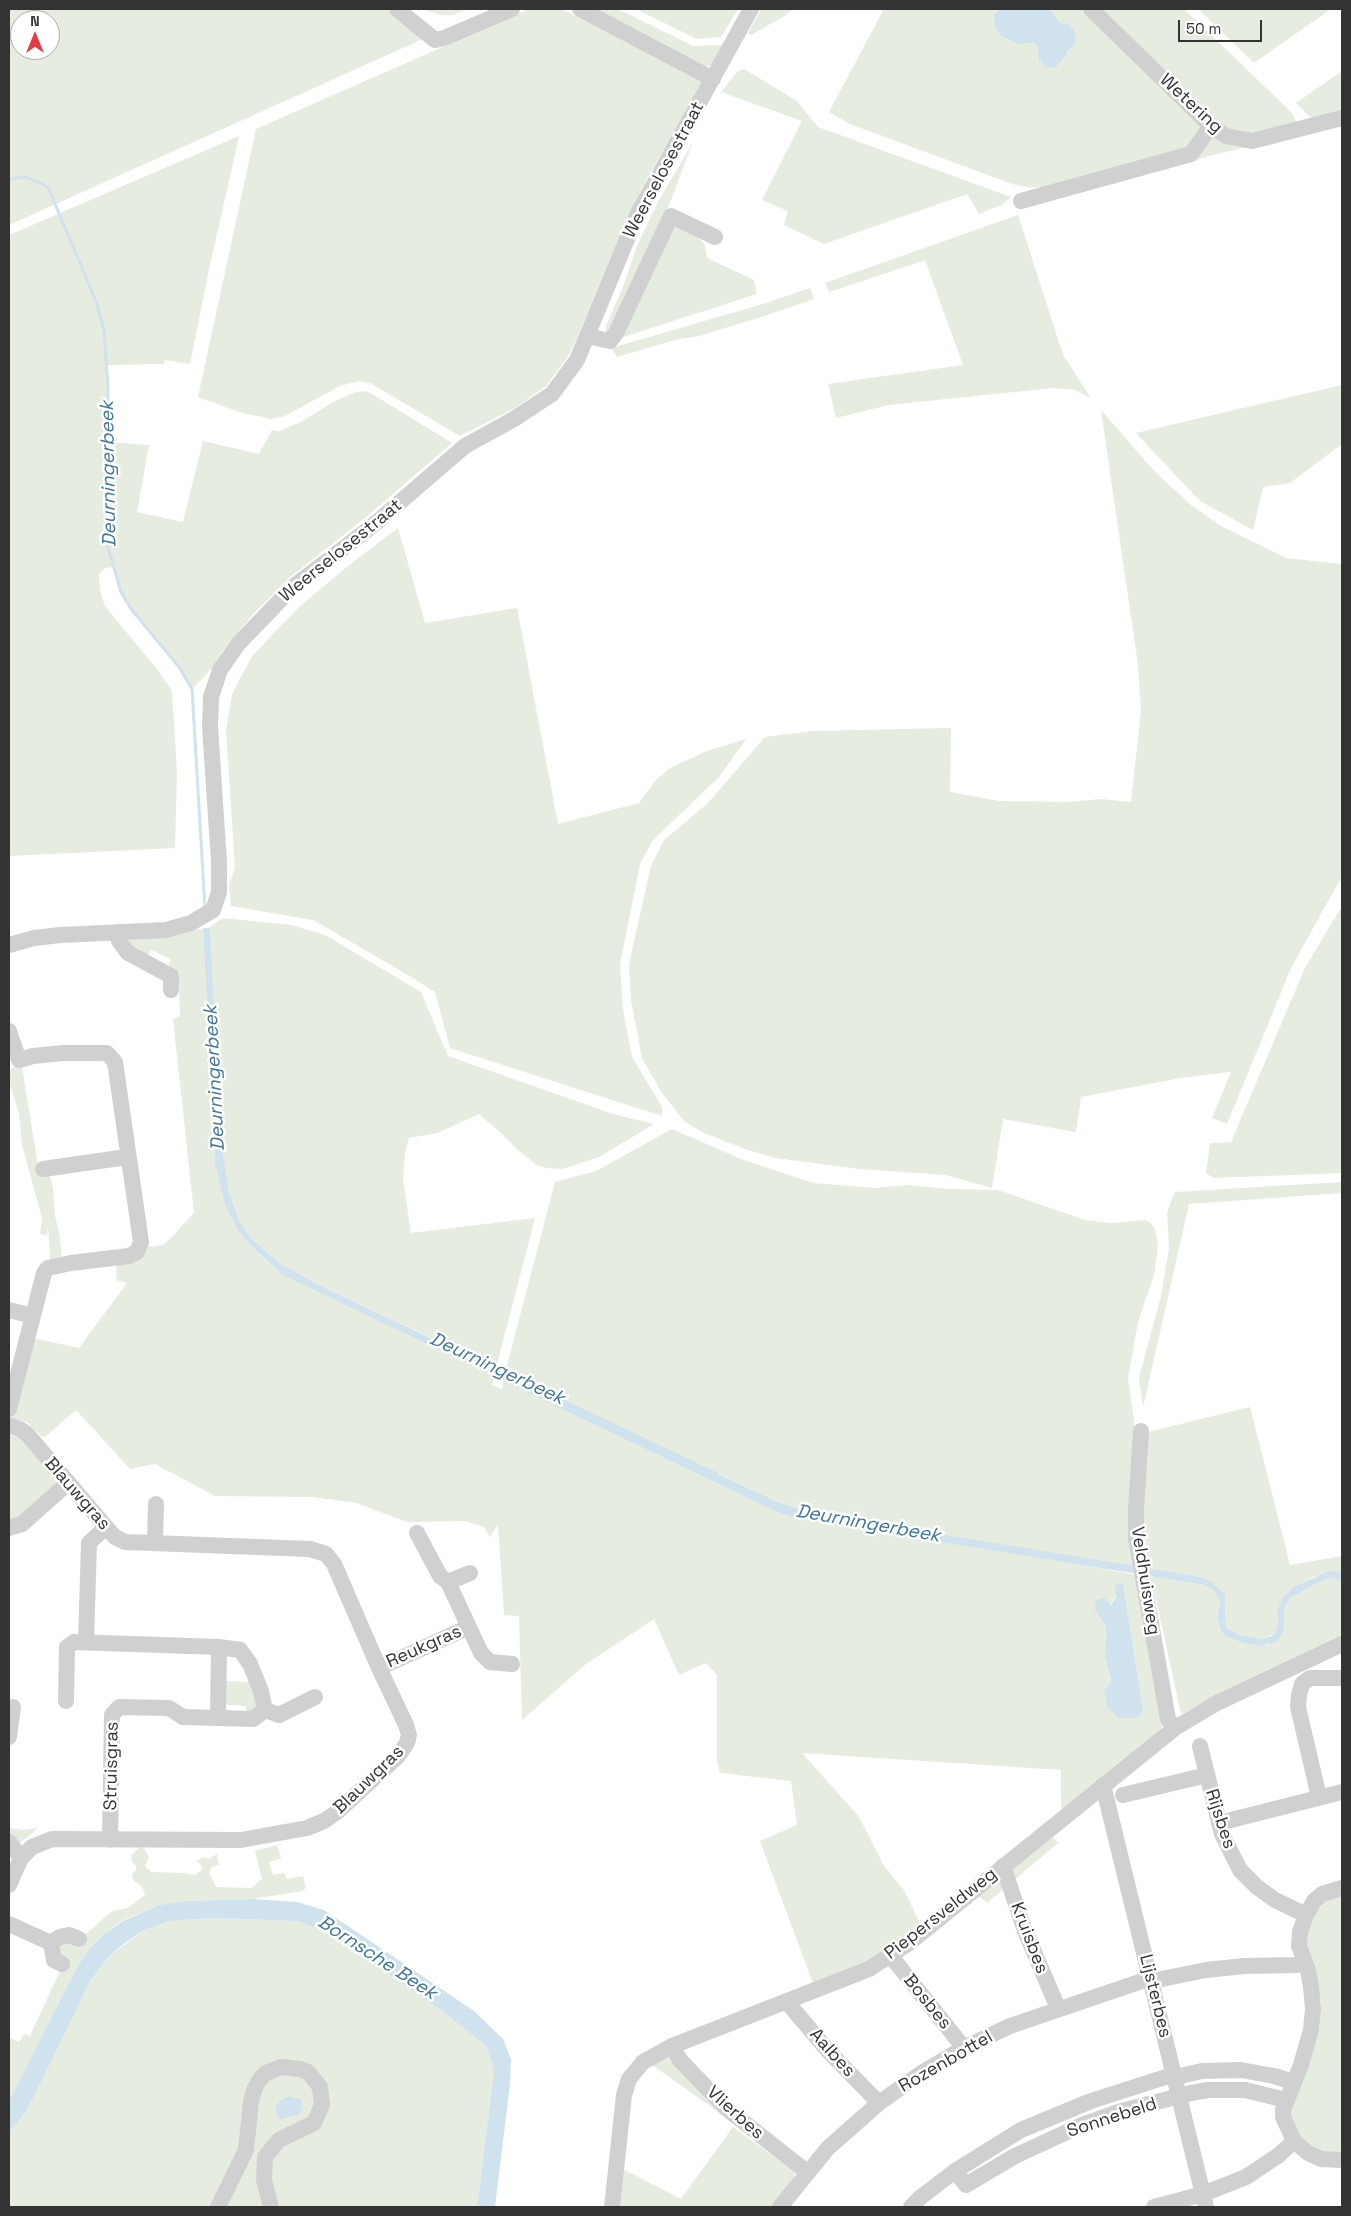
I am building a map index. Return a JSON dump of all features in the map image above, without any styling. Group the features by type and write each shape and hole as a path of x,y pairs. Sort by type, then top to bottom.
{"street":[{"path":"397,9 435,40 444,38 512,9"},
{"path":"580,9 713,79"},
{"name":"Weerselosestraat","path":"9,945 34,938 166,930 181,927 205,916 213,910 218,892 218,862 210,727 211,697 220,670 238,644 294,586 371,527 465,446 514,419 552,394 577,360 637,215 751,9"},
{"name":"Wetering","path":"1092,9 1211,126 1226,136 1252,141 1342,118"},
{"path":"1021,201 1191,154 1211,126"},
{"name":"Weerselosestraat","path":"587,336 610,341 616,334 671,216 715,237"},
{"path":"118,932 119,941 128,954 171,976 171,990"},
{"path":"9,1031 14,1062 33,1056 63,1053 107,1053 112,1056 115,1062 127,1157 141,1242 137,1252 129,1256 71,1263 48,1268 44,1273 9,1409"},
{"path":"42,1170 127,1157"},
{"path":"9,1310 33,1316"},
{"name":"Blauwgras","path":"9,1425 27,1434 67,1484 115,1537 125,1542 310,1549 326,1554 334,1564 378,1668 406,1724 409,1735 408,1743 391,1762 337,1812 324,1821 307,1828 269,1837 241,1840 52,1839 32,1847 21,1858 9,1885"},
{"name":"Veldhuisweg","path":"1141,1431 1135,1524 1139,1560 1168,1718 1175,1728"},
{"path":"9,1528 22,1524 67,1484"},
{"path":"155,1544 156,1504"},
{"path":"86,1642 89,1542 106,1527"},
{"name":"Reukgras","path":"417,1533 440,1576 448,1582 481,1653 490,1662 512,1664"},
{"path":"448,1582 470,1573"},
{"name":"Reukgras","path":"378,1668 469,1626"},
{"path":"66,1701 67,1647 74,1642 218,1647 240,1650 250,1664 261,1691 265,1710"},
{"name":"Piepersveldweg","path":"612,2207 626,2086 633,2073 643,2062 672,2046 856,1975 909,1944 1175,1728 1217,1702 1342,1644"},
{"path":"218,1647 218,1718"},
{"path":"1320,1797 1298,1707 1299,1695 1302,1684 1310,1678 1342,1678"},
{"name":"Struisgras","path":"110,1840 113,1714 122,1707 169,1708 183,1717 253,1719 265,1710 280,1715 315,1697"},
{"path":"9,1737 13,1707"},
{"name":"Rijsbes","path":"1200,1746 1219,1823 1229,1851 1240,1870 1257,1887 1275,1900 1306,1916"},
{"name":"Rijsbes","path":"1123,1795 1207,1776"},
{"name":"Lijsterbes","path":"1103,1785 1205,2201"},
{"path":"1219,1823 1342,1792"},
{"path":"9,1842 21,1858"},
{"name":"Kruisbes","path":"1003,1866 1025,1931 1058,2008"},
{"path":"1342,1888 1322,1894 1314,1901 1300,1932 1299,1946 1311,1987 1312,2030 1306,2052 1286,2100 1283,2117 1294,2141 1308,2154 1321,2159 1342,2160"},
{"path":"9,1924 51,1943"},
{"path":"51,1943 60,1937 69,1935 79,1939"},
{"path":"51,1943 54,1960 62,1964"},
{"name":"Bosbes","path":"890,1955 964,2048"},
{"name":"Rozenbottel","path":"780,2207 828,2148 879,2103 920,2074 964,2048 1010,2026 1058,2008 1151,1979 1206,1970 1244,1966 1297,1965 1305,1962"},
{"name":"Aalbes","path":"787,2002 830,2053 879,2103"},
{"name":"Vlierbes","path":"672,2046 680,2060 727,2109 807,2172"},
{"path":"218,2207 246,2150 251,2102 254,2090 260,2079 266,2073 281,2067 300,2069 308,2072 320,2087 322,2105 320,2115 314,2123 279,2140 265,2157 264,2180 271,2207"},
{"name":"Sonnebeld","path":"911,2207 921,2197 956,2171 1021,2130 1091,2101 1175,2075 1202,2071 1241,2070 1274,2076 1293,2082"},
{"name":"Sonnebeld","path":"956,2171 966,2185 1015,2156 1082,2126 1118,2112 1180,2096 1208,2090 1232,2089 1262,2093 1286,2100"},
{"path":"1154,2207 1205,2201 1279,2155 1294,2141"},
{"path":"246,2150 265,2157"}],"shaded area":[{"path":"9,9 391,9 425,38 9,225"},
{"path":"421,9 468,9 453,15 441,15"},
{"path":"529,9 562,9 698,76 703,86 650,173 629,215 575,342 567,358 546,386 515,408 460,436 370,383 359,381 340,386 285,416 271,419 239,412 198,397 256,129"},
{"path":"593,9 618,9 693,46 724,45 713,66 701,66"},
{"path":"636,9 738,9 721,37 697,39"},
{"path":"761,9 792,9 786,15 751,35 748,33"},
{"path":"884,9 1000,9 993,16 996,29 1001,36 1017,44 1034,43 1037,46 1039,60 1067,54 1075,43 1076,38 1073,28 1069,24 1060,23 1050,9 1084,9 1201,123 1203,132 1194,146 1049,188 1012,184 850,124 829,112"},
{"path":"1099,9 1184,9 1292,113 1297,124 1250,136 1218,125"},
{"path":"1198,9 1331,9 1254,63"},
{"path":"744,69 797,101 818,127 1011,197 1003,204 979,214 967,194 824,244 784,225 788,211 762,200 802,121 721,92 738,71"},
{"path":"1342,71 1342,112 1313,120 1296,103"},
{"path":"239,136 190,364 165,360 164,364 107,365 107,442 149,445 137,512 183,522 203,441 259,454 272,430 279,431 301,422 335,401 356,392 365,391 374,395 452,443 365,518 289,578 255,612 223,650 214,666 192,689 179,667 131,609 121,592 113,567 105,568 99,574 100,591 105,606 160,673 172,691 177,773 175,848 9,856 9,235"},
{"path":"1217,136 1254,145 1194,160 1210,138"},
{"path":"693,142 663,221 606,335 606,326 623,287 637,246 658,202"},
{"path":"1018,215 1063,355 1091,398 1075,390 1052,388 889,405 836,418 828,384 963,365 925,260 829,292 825,283"},
{"path":"672,225 694,233 705,245 707,258 754,280 757,294 617,339"},
{"path":"810,288 814,299 695,337 678,339 617,357 611,348 763,304"},
{"path":"1342,385 1342,444 1290,483 1263,487 1253,530 1200,501 1136,433"},
{"path":"1101,410 1156,473 1191,505 1221,526 1286,558 1342,564 1342,876 1291,968 1227,1124 1212,1118 1231,1072 1180,1078 1081,1097 1076,1132 1003,1119 992,1188 946,1175 860,1169 776,1158 748,1150 704,1133 685,1122 662,1093 642,1058 631,1000 629,968 631,955 651,866 664,840 708,803 765,737 813,731 951,728 950,792 999,801 1068,802 1101,799 1131,802 1141,711 1138,665"},
{"path":"398,528 425,623 517,608 558,824 639,803 656,780 670,768 707,751 746,739 719,777 652,841 640,864 620,964 623,1010 632,1057 662,1107 662,1116 450,1048 435,992 313,920 231,906 229,884 235,868 226,730 232,695 253,655 299,607"},
{"path":"1342,906 1342,1173 1213,1178 1206,1173 1210,1143 1231,1142 1305,968"},
{"path":"223,918 292,925 325,935 421,992 448,1056 613,1114 654,1124 599,1157 562,1169 537,1165 479,1114 437,1133 409,1138 405,1153 403,1179 411,1233 535,1218 496,1368 321,1286 279,1263 251,1238 240,1222 229,1192 221,1139 210,927"},
{"path":"203,929 215,1164 225,1205 251,1246 284,1275 494,1376 492,1385 502,1389 503,1380 777,1512 800,1519 994,1549 1137,1575 1164,1721 1160,1731 1061,1811 1061,1770 802,1753 859,1817 884,1866 904,1890 921,1926 875,1958 814,1986 760,1841 797,1825 791,1781 720,1773 717,1762 717,1675 706,1663 679,1675 654,1619 586,1664 522,1720 519,1616 504,1615 498,1524 490,1537 484,1527 465,1521 407,1522 357,1503 313,1497 215,1496 155,1464 130,1469 76,1410 46,1436 42,1437 27,1422 12,1418 32,1338 79,1348 127,1283 116,1280 117,1262 147,1247 164,1245 194,1213 173,1019 180,1016 179,974 168,967 171,959 151,950 147,958 133,951 127,940","holes":["1123,1584 1143,1709 1139,1717 1119,1718 1105,1657 1106,1626 1096,1610 1110,1605"]},
{"path":"21,1061 38,1166 49,1172 53,1188 55,1216 62,1258 50,1259 48,1225 47,1235 40,1234 42,1218 22,1145 19,1114 9,1081 9,1071"},
{"path":"672,1129 741,1159 813,1183 874,1188 908,1185 949,1189 998,1190 1085,1220 1112,1223 1145,1220 1151,1223 1155,1229 1158,1246 1154,1275 1138,1322 1128,1378 1135,1429 1135,1566 807,1512 778,1502 505,1373 555,1182 596,1171"},
{"path":"1342,1182 1342,1193 1189,1204 1143,1407 1139,1378 1161,1296 1169,1248 1167,1212 1175,1192"},
{"path":"1250,1407 1290,1565 1342,1556 1342,1573 1315,1576 1293,1587 1277,1612 1278,1622 1276,1631 1272,1635 1261,1639 1238,1634 1226,1627 1226,1607 1209,1580 1197,1576 1149,1568 1142,1533 1144,1433"},
{"path":"9,1434 20,1438 57,1480 56,1484 17,1520 9,1520"},
{"path":"1151,1576 1205,1585 1215,1592 1220,1602 1217,1617 1221,1631 1268,1645 1284,1619 1285,1607 1290,1598 1323,1580 1330,1578 1340,1579 1342,1580 1342,1636 1181,1714"},
{"path":"223,1681 250,1682 259,1708 246,1715 246,1706 228,1705 221,1700"},
{"path":"9,1828 23,1830 38,1828 19,1844 9,1835"},
{"path":"1050,1834 1058,1843 987,1903 977,1894"},
{"path":"277,1845 281,1858 269,1862 273,1875 284,1873 287,1879 303,1876 306,1888 302,1891 253,1899 185,1901 159,1905 123,1920 104,1934 91,1947 77,1967 9,2101 9,2038 19,2042 24,2034 30,2036 60,1971 58,1946 82,1938 113,1911 128,1908 145,1895 142,1886 134,1881 132,1874 136,1870 136,1865 132,1862 131,1855 143,1847 149,1857 145,1866 151,1872 195,1875 202,1870 201,1864 196,1862 203,1857 209,1859 217,1854 219,1865 211,1867 209,1873 216,1887 251,1888 262,1879 255,1851"},
{"path":"1342,1895 1342,2155 1311,2150 1296,2134 1290,2116 1293,2095 1310,2062 1319,2031 1321,2004 1304,1936 1309,1915 1325,1900"},
{"path":"211,1918 298,1921 314,1925 442,2011 486,2046 494,2070 477,2207 9,2207 9,2132 21,2118 90,1981 109,1956 144,1930 170,1921"},
{"path":"665,2053 742,2129 648,2062"},
{"path":"733,2127 794,2171 794,2177 774,2207 614,2207 623,2169 681,2199"}],"water":[{"path":"1000,9 1050,9 1060,23 1069,24 1073,28 1076,38 1075,43 1056,67 1047,68 1039,60 1037,46 1034,43 1017,44 1001,36 996,29 993,16"},
{"path":"203,928 210,928 221,1139 229,1192 240,1222 251,1238 279,1263 321,1286 688,1460 778,1502 807,1512 1197,1576 1209,1580 1225,1595 1226,1627 1238,1634 1261,1639 1272,1636 1276,1631 1278,1622 1277,1612 1282,1599 1293,1587 1329,1571 1342,1573 1342,1580 1330,1578 1323,1580 1290,1598 1285,1607 1283,1632 1276,1642 1259,1646 1241,1642 1226,1636 1221,1631 1217,1617 1220,1602 1215,1592 1205,1585 800,1519 777,1512 283,1275 251,1246 238,1230 225,1205 215,1164"},
{"path":"1123,1584 1143,1709 1139,1717 1133,1718 1119,1718 1108,1708 1104,1692 1111,1681 1105,1657 1106,1626 1095,1610 1096,1600 1105,1598 1111,1605 1116,1597 1115,1585"},
{"name":"Bornsche Beek","path":"253,1899 297,1902 324,1910 474,2011 503,2039 511,2059 510,2084 495,2207 477,2207 494,2070 486,2046 442,2011 323,1930 298,1921 211,1918 170,1921 144,1930 126,1942 109,1956 90,1981 32,2100 21,2118 9,2132 9,2101 77,1967 91,1947 104,1934 123,1921 159,1905 185,1901"},
{"path":"289,2096 300,2099 303,2108 298,2115 280,2119 276,2114 276,2107 279,2102"}],"waterway":[{"name":"Deurningerbeek","path":"9,179 26,177 48,187 97,304 104,330 108,387 107,544 121,592 131,609 179,667 192,689 205,908"},
{"name":"Deurningerbeek","path":"441,1343 512,1376"},
{"name":"Deurningerbeek","path":"549,1394 717,1474"}]}
